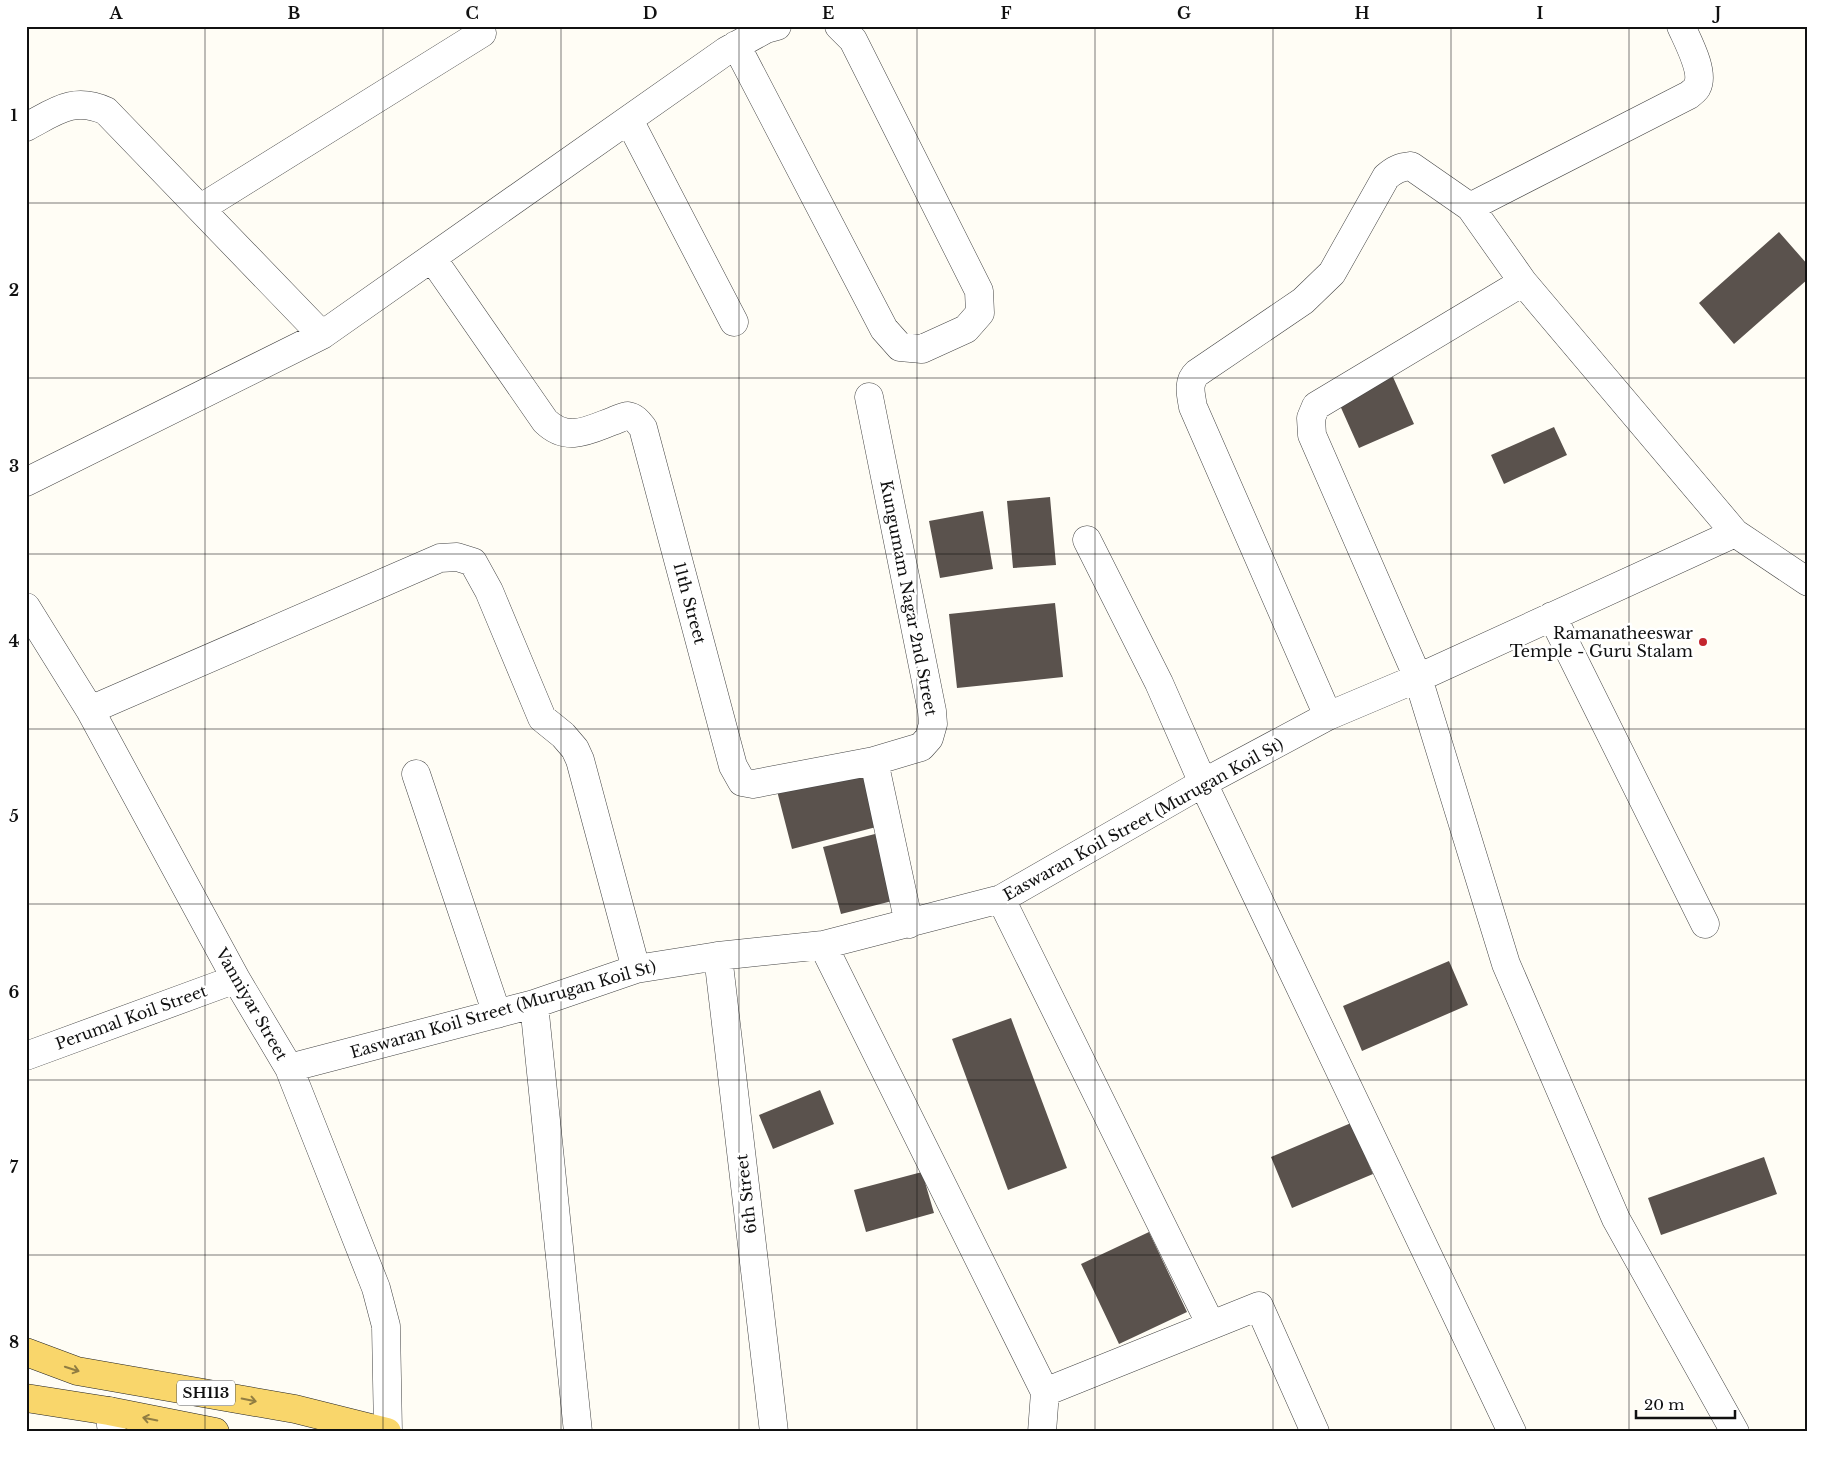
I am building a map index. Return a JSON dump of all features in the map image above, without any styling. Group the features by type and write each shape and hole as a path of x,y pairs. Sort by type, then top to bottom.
{"main road":[{"name":"SH113","path":"26,1352 77,1371 295,1409 388,1432"},
{"name":"SH113","path":"26,1398 110,1421 215,1432"}],"street":[{"path":"201,208 482,33 478,26"},
{"path":"26,482 322,335 736,45 766,29 777,26"},
{"path":"736,45 884,329 900,347 922,349 966,329 980,313 979,291 853,40 839,26"},
{"path":"1470,207 1688,96 1697,87 1698,76 1697,65 1682,26"},
{"path":"26,127 62,108 77,104 92,105 106,111 322,335"},
{"path":"629,120 734,322"},
{"path":"1328,716 1193,408 1190,390 1192,378 1303,301 1332,274 1386,177 1400,167 1411,166 1470,207 1523,282 1735,533 1808,582"},
{"name":"11th Street","path":"432,258 545,422 553,429 564,434 579,433 628,416 636,419 644,428 733,766 742,782 753,784 874,760"},
{"path":"1523,282 1316,406 1311,418 1312,434 1418,678 1506,964 1616,1219 1735,1432"},
{"name":"Kungumam Nagar 2nd Street","path":"869,397 932,711 933,724 930,738 921,747 874,760"},
{"name":"Easwaran Koil Street (Murugan Koil St)","path":"289,1068 534,1004 636,969 718,956 823,945 1000,899 1203,782 1328,716 1418,678 1735,533"},
{"path":"1086,540 1159,683 1203,782 1512,1432"},
{"path":"90,710 440,558 457,557 472,562 489,591 542,718 575,749 580,760 636,969"},
{"name":"Vanniyar Street","path":"26,607 90,710 236,979 289,1068 376,1288 386,1326 388,1432"},
{"path":"1552,616 1705,924"},
{"path":"874,760 909,924"},
{"path":"416,774 497,1014"},
{"path":"1000,899 1211,1325"},
{"path":"823,945 1045,1392 1042,1432"},
{"name":"6th Street","path":"718,956 774,1432"},
{"name":"Perumal Koil Street","path":"26,1056 236,979"},
{"path":"534,1004 578,1432"},
{"path":"1045,1392 1259,1306 1315,1432"}],"building":[{"path":"1779,232 1808,265 1808,279 1734,344 1699,303"},
{"path":"1393,377 1414,424 1359,448 1338,401"},
{"path":"1554,427 1567,455 1504,484 1491,455"},
{"path":"1050,497 1056,565 1013,568 1007,501"},
{"path":"983,511 993,569 940,578 929,521"},
{"path":"1055,603 1063,677 957,688 949,614"},
{"path":"865,765 880,826 792,849 776,787"},
{"path":"883,832 900,899 841,914 823,847"},
{"path":"1449,961 1468,1005 1362,1051 1343,1006"},
{"path":"1011,1018 1067,1168 1008,1190 952,1039"},
{"path":"820,1090 834,1124 773,1149 759,1115"},
{"path":"1351,1123 1373,1174 1292,1208 1271,1157"},
{"path":"1764,1157 1777,1194 1661,1235 1648,1198"},
{"path":"922,1172 934,1213 866,1232 854,1190"},
{"path":"1149,1232 1187,1312 1119,1344 1081,1264"}],"place":[{"name":"Ramanatheeswar Temple - Guru Stalam","path":"1703,642"}]}
